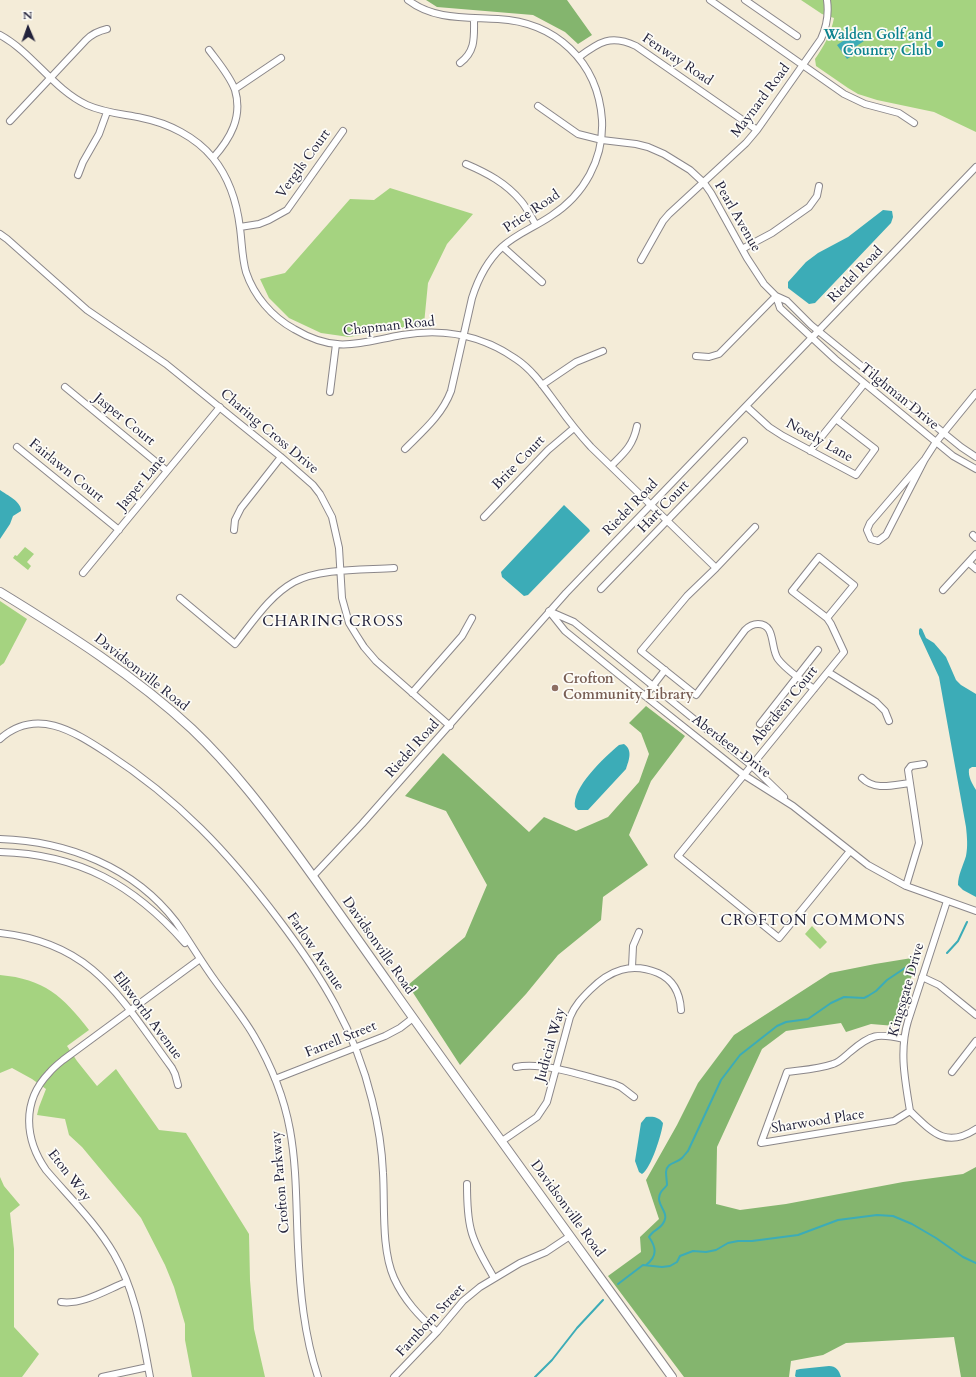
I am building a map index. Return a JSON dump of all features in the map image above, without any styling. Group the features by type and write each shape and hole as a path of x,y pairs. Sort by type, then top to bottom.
{"main road":[{"name":"Davidsonville Road","path":"0,592 61,629 145,688 198,735 242,781 313,876 413,1018 672,1377"}],"street":[{"name":"Price Road","path":"405,449 439,414 447,402 451,391 463,335 476,286 486,266 503,246 513,238 564,207 577,194 589,178 596,162 602,140 601,110 594,82 579,57 564,43 550,33 533,25 503,19 441,15 425,10 408,0"},
{"path":"710,0 844,94 870,106 899,113 914,123"},
{"path":"745,0 797,36"},
{"name":"Maynard Road","path":"641,260 663,221 669,214 746,143 757,130 821,39 827,18 827,0"},
{"path":"460,63 467,58 471,51 473,44 474,18"},
{"path":"10,121 92,35 107,29"},
{"name":"Chapman Road","path":"0,35 19,48 67,92 85,104 107,112 143,118 172,128 191,138 204,148 213,158 234,194 240,227 243,258 251,285 261,300 282,321 305,336 336,344 355,344 422,332 463,335 486,342 515,358 529,369 574,428 591,447 716,568"},
{"name":"Fenway Road","path":"579,57 601,42 616,40 628,42 636,46 757,130"},
{"path":"209,50 235,89 237,109 235,124 230,137 213,158"},
{"path":"235,89 281,58"},
{"name":"Pearl Avenue","path":"538,106 578,134 602,140 636,144 664,154 690,170 704,183 719,206 742,249 764,284 776,296 787,301 811,325 819,330"},
{"path":"78,175 83,162 99,134 107,112"},
{"name":"Vergils Court","path":"240,227 259,224 287,210 343,131"},
{"path":"466,164 493,177 512,191 536,225"},
{"name":"Riedel Road","path":"313,876 450,726 549,611 976,167"},
{"path":"742,249 772,233 809,207 817,196 819,186"},
{"name":"Charing Cross Drive","path":"0,234 87,310 166,364 281,457 313,485 327,506 336,531 339,548 342,598 345,611 356,636 376,661 450,726"},
{"path":"503,246 542,282"},
{"path":"696,356 709,357 719,354 776,296"},
{"name":"Pearl Avenue","path":"776,296 780,308 812,338"},
{"name":"Tilghman Drive","path":"819,330 961,447 976,457"},
{"name":"Tilghman Drive","path":"812,338 864,384 953,456 976,469"},
{"path":"330,392 336,344"},
{"path":"542,385 576,362 603,351"},
{"path":"810,451 864,384"},
{"name":"Jasper Court","path":"65,387 167,471"},
{"path":"925,459 870,523 867,530 871,539 878,541 886,536 925,459 936,442 976,393"},
{"name":"Notely Lane","path":"746,406 769,427 783,436 856,475 875,449 836,419"},
{"name":"Jasper Lane","path":"83,573 220,407"},
{"path":"611,466 633,442 637,426"},
{"name":"Brite Court","path":"484,517 548,450 574,428"},
{"name":"Hart Court","path":"601,589 744,441"},
{"name":"Fairlawn Court","path":"17,446 119,530"},
{"path":"234,530 235,520 241,508 281,457"},
{"path":"755,527 687,596 641,651 696,695 744,630 752,625 762,624 771,631 773,647 777,657 797,676 814,689"},
{"path":"943,590 976,554"},
{"path":"819,557 854,585 826,618 792,590 819,557"},
{"path":"969,563 976,569"},
{"path":"180,598 235,644 267,604 294,582 305,577 321,574 394,568"},
{"name":"Aberdeen Drive","path":"549,611 574,622 752,766 793,806"},
{"name":"Aberdeen Drive","path":"549,611 565,631 744,775 793,806 874,869 906,886 976,911"},
{"path":"412,693 462,636 472,618"},
{"name":"Aberdeen Court","path":"826,618 831,624 844,652 678,856 779,938 850,851"},
{"path":"760,724 818,650"},
{"path":"645,696 665,670"},
{"path":"828,672 876,702 885,711 889,721"},
{"name":"Farlow Avenue","path":"0,739 14,728 30,723 46,723 63,728 123,764 176,804 202,828 238,867 281,922 322,981 342,1016 356,1047 378,1123 382,1152 386,1243 389,1262 393,1276 407,1302 417,1314 437,1332"},
{"path":"906,886 919,843 909,768 924,764"},
{"path":"862,778 867,784 874,786 910,783"},
{"name":"Crofton Parkway","path":"0,839 21,840 56,846 96,859 136,883 158,902 175,922 254,1036 275,1079 285,1109 294,1152 302,1306 308,1339 318,1377"},
{"name":"Crofton Parkway","path":"0,852 20,852 53,858 91,870 111,880 130,891 148,905 170,926 200,959"},
{"name":"Kingsgate Drive","path":"910,1111 903,1061 904,1039 908,1020 947,901"},
{"path":"639,932 633,946 632,967 651,971 667,978 672,983 679,995 681,1010"},
{"name":"Ellsworth Avenue","path":"0,933 22,936 59,948 75,956 103,977 172,1068 178,1085"},
{"name":"Eton Way","path":"150,1377 139,1317 114,1255 103,1237 38,1160 30,1137 28,1122 34,1095 48,1073 63,1060 200,959"},
{"name":"Judicial Way","path":"502,1142 537,1117 542,1110 550,1093 570,1016 577,1002 601,980 615,972 632,967"},
{"path":"922,977 939,985 976,1015"},
{"name":"Farrell Street","path":"275,1079 393,1032 413,1018"},
{"name":"Sharwood Place","path":"904,1039 886,1035 870,1037 863,1041 842,1060 834,1064 787,1072 761,1143 894,1121 910,1111"},
{"path":"952,1072 976,1041"},
{"path":"516,1067 532,1064 556,1069 614,1084 621,1087 634,1097"},
{"path":"910,1111 928,1128 944,1136 957,1138 966,1136 976,1129"},
{"path":"467,1184 471,1232 476,1245 494,1278"},
{"name":"Farnborn Street","path":"394,1377 437,1332 463,1301 480,1287 520,1263 546,1252 570,1236"},
{"path":"61,1302 79,1302 126,1282"},
{"path":"102,1377 148,1367"}],"green space":[{"path":"426,0 567,0 592,35 578,44 565,32 533,15 437,7"},
{"path":"801,0 976,0 976,132 934,112 877,100 858,94 816,66 815,59 827,40 834,18 822,14"},
{"path":"390,188 473,214 447,244 428,283 424,324 349,337 321,333 289,318 269,298 260,279 285,273 350,199 374,200"},
{"path":"25,547 34,554 27,562 31,566 28,570 13,558 15,555 17,556"},
{"path":"0,601 27,619 4,663 0,666"},
{"path":"646,706 685,736 651,781 629,835 648,865 603,897 601,920 558,955 526,994 460,1065 408,985 465,937 487,885 446,811 405,796 443,753 529,832 544,817 576,831 608,817 639,782 649,754 641,733 629,723"},
{"path":"812,926 827,942 820,949 805,934"},
{"path":"918,957 895,1026 871,1024 846,1032 841,1023 786,1031 762,1049 717,1147 716,1204 740,1210 786,1204 903,1182 963,1174 976,1167 976,1377 961,1377 954,1337 846,1343 823,1355 791,1361 789,1377 684,1377 608,1276 641,1252 640,1237 659,1219 646,1180 677,1125 698,1083 734,1035 830,973"},
{"path":"0,975 29,980 41,985 61,999 80,1018 89,1030 67,1046 97,1086 116,1069 159,1130 186,1133 249,1234 250,1280 254,1329 265,1377 192,1377 185,1340 185,1324 174,1287 165,1265 141,1218 82,1147 69,1135 65,1119 37,1115 46,1089 12,1068 0,1073"},
{"path":"0,1177 4,1186 20,1205 10,1213 14,1249 14,1327 39,1354 22,1377 0,1377"}],"water":[{"path":"858,31 864,41 852,49 855,54 847,59 837,45"},
{"path":"883,210 892,211 893,217 891,223 815,303 809,304 788,288 788,282 806,262 818,253 848,237"},
{"path":"0,490 17,502 21,508 21,511 13,516 10,524 0,539"},
{"path":"564,505 590,531 528,595 524,596 502,577 501,572"},
{"path":"920,628 922,629 926,638 934,643 946,657 956,680 961,685 976,694 976,767 969,769 969,775 976,790 976,897 963,890 958,885 967,852 966,827 939,677 919,634"},
{"path":"624,744 629,749 629,759 626,769 588,810 578,810 575,807 575,799 578,791 590,773 619,745"},
{"path":"646,1117 656,1117 663,1123 661,1134 652,1158 642,1174 639,1172 635,1161 641,1123"},
{"path":"829,1366 837,1369 841,1377 795,1376 796,1370"}],"waterway":[{"path":"947,953 958,941 967,922"},
{"path":"646,1265 653,1258 655,1251 649,1237 662,1225 665,1219 665,1213 660,1203 659,1196 667,1185 666,1172 668,1166 680,1160 688,1151 721,1080 740,1055 777,1026 786,1022 808,1019 831,1003 844,997 864,998 876,991 887,980 905,968"},
{"path":"618,1284 643,1265 662,1267 670,1266 677,1262 680,1256 693,1251 706,1252 716,1250 728,1243 738,1241 752,1241 798,1235 838,1220 877,1215 893,1216 912,1224 936,1238 963,1257 976,1263"},
{"path":"535,1377 552,1360 577,1328 603,1300"}],"place":[{"name":"Walden Golf and Country Club","path":"940,44"},
{"name":"Crofton Community Library","path":"555,688"}],"district":[{"name":"CHARING CROSS","path":"333,623"},
{"name":"CROFTON COMMONS","path":"813,922"}]}
